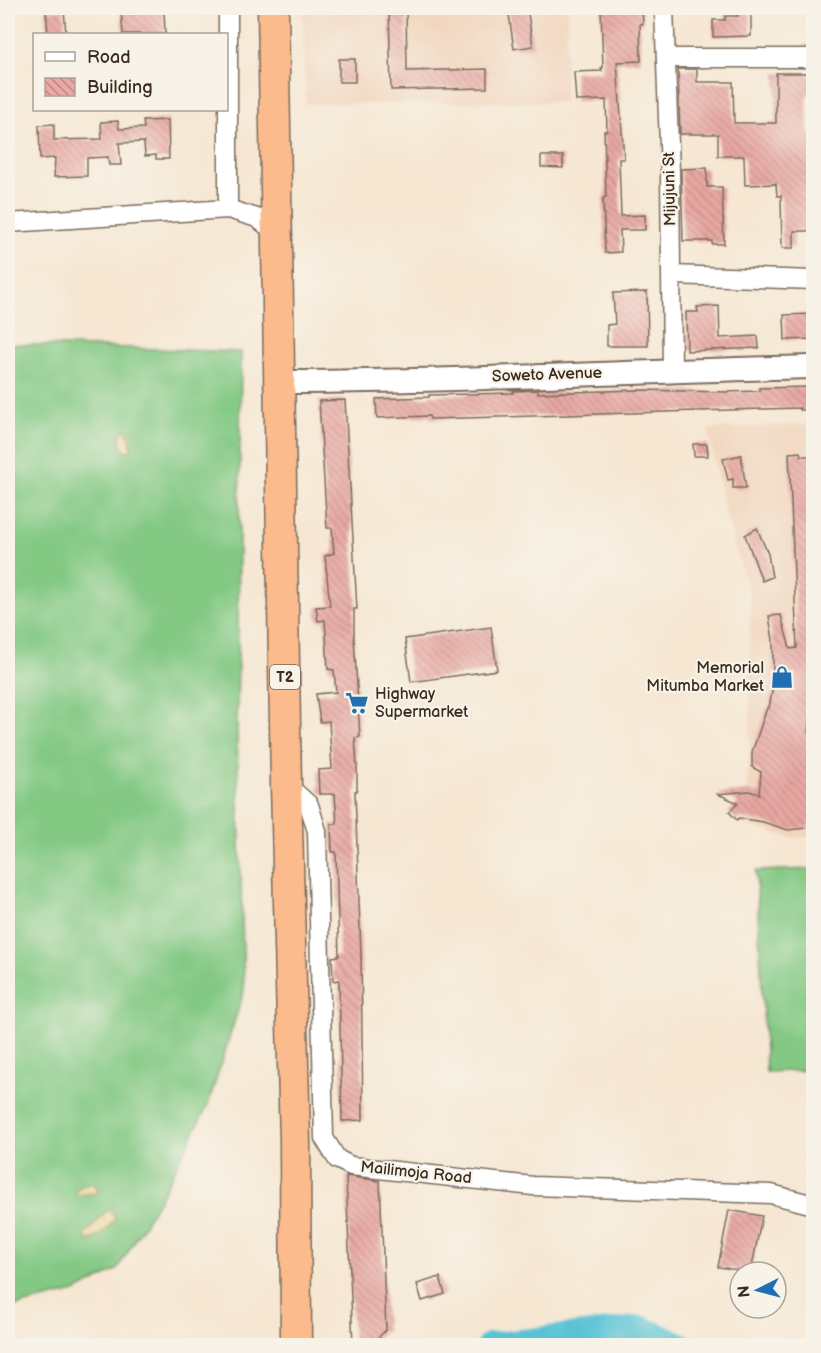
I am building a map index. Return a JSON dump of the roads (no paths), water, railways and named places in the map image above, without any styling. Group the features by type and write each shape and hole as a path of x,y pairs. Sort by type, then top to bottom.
{"highway":[{"name":"T2","path":"273,8 286,784 295,1142 296,1346"}],"street":[{"path":"228,8 228,209"},
{"name":"Mijujuni St","path":"664,8 672,275 672,370"},
{"path":"666,58 813,58"},
{"path":"8,223 228,209 257,218 277,232"},
{"path":"672,275 813,280"},
{"name":"Soweto Avenue","path":"281,382 345,382 813,367"},
{"name":"Mailimoja Road","path":"286,784 309,806 317,831 324,1138 337,1160 351,1166 533,1186 771,1194 813,1205"}],"waterway":[{"path":"490,1346 641,1329 680,1346"}],"place":[{"name":"Memorial Mitumba Market","path":"782,677"},
{"name":"Highway Supermarket","path":"357,703"}]}
